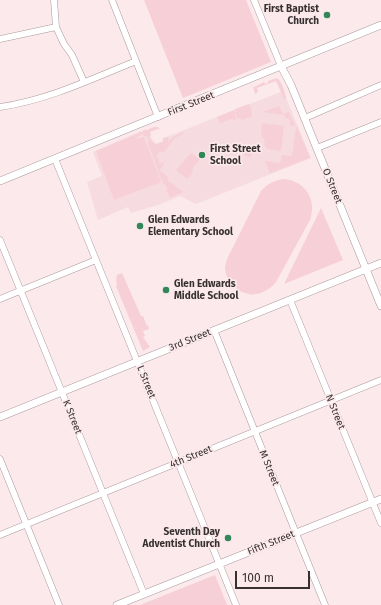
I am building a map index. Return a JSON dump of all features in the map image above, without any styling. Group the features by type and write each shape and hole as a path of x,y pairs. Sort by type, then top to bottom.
{"street":[{"path":"54,0 56,27 64,44 72,55 84,82"},
{"path":"112,0 158,117"},
{"path":"254,0 281,66"},
{"name":"First Street","path":"0,181 381,26"},
{"path":"0,39 56,27"},
{"path":"0,107 32,101 136,61"},
{"name":"O Street","path":"281,66 305,118 381,306"},
{"path":"305,118 381,85"},
{"path":"317,148 381,122"},
{"name":"L Street","path":"56,159 236,605"},
{"name":"K Street","path":"0,240 144,594"},
{"path":"0,299 96,260"},
{"name":"3rd Street","path":"0,417 381,263"},
{"name":"N Street","path":"290,300 381,523"},
{"name":"M Street","path":"214,330 325,605"},
{"name":"4th Street","path":"0,535 381,380"},
{"path":"0,459 59,605"},
{"name":"Fifth Street","path":"117,605 381,498"}],"shaded area":[{"path":"144,0 246,0 271,62 183,98"},
{"path":"277,78 283,87 286,99 284,99 276,81 257,88 258,92 255,94 253,87 264,82 265,84 268,83 268,81"},
{"name":"First Street School","path":"283,91 311,158 196,204 180,196 161,204 131,213 128,207 98,220 87,182 102,176 93,152 146,129 155,144 163,141 164,138"},
{"path":"249,104 252,116 242,120 240,118 237,119 235,109"},
{"path":"279,106 283,114 289,112 295,126 290,125 290,119 285,118 285,115 263,112"},
{"path":"234,110 236,120 234,121 232,119 220,123 217,117"},
{"path":"262,123 284,126 281,151 267,149 264,144 264,139 261,136"},
{"path":"154,127 158,127 160,130 158,129 150,132 151,135 149,137 156,145 163,142 163,138 168,137 168,143 173,137 183,132 183,134 175,138 164,152 159,152 156,157 160,160 158,162 161,164 162,162 164,164 159,170 169,178 167,180 183,192 170,198 166,190 168,189 165,184 163,184 148,143 147,136 144,136 143,134 137,137 137,139 144,137 161,182 114,200 96,151"},
{"path":"297,127 310,158 270,173 265,161 280,163 282,155 292,156"},
{"path":"243,145 252,145 251,157 246,156 241,151 235,149"},
{"path":"191,153 199,158 199,161 193,167 192,174 187,179 176,170"},
{"path":"285,179 299,184 308,193 312,206 310,220 276,282 268,290 257,294 240,291 235,288 228,278 225,267 227,259 261,191 272,182"},
{"path":"321,208 343,260 284,284"},
{"path":"122,273 141,316 143,316 147,326 148,325 149,329 143,331 145,336 143,337 150,347 143,351 116,286 117,275"},
{"path":"215,575 227,605 140,605"}],"place":[{"name":"First Baptist Church","path":"327,15"},
{"name":"First Street School","path":"202,155"},
{"name":"Glen Edwards Elementary School","path":"140,226"},
{"name":"Glen Edwards Middle School","path":"166,290"},
{"name":"Seventh Day Adventist Church","path":"228,538"}]}
